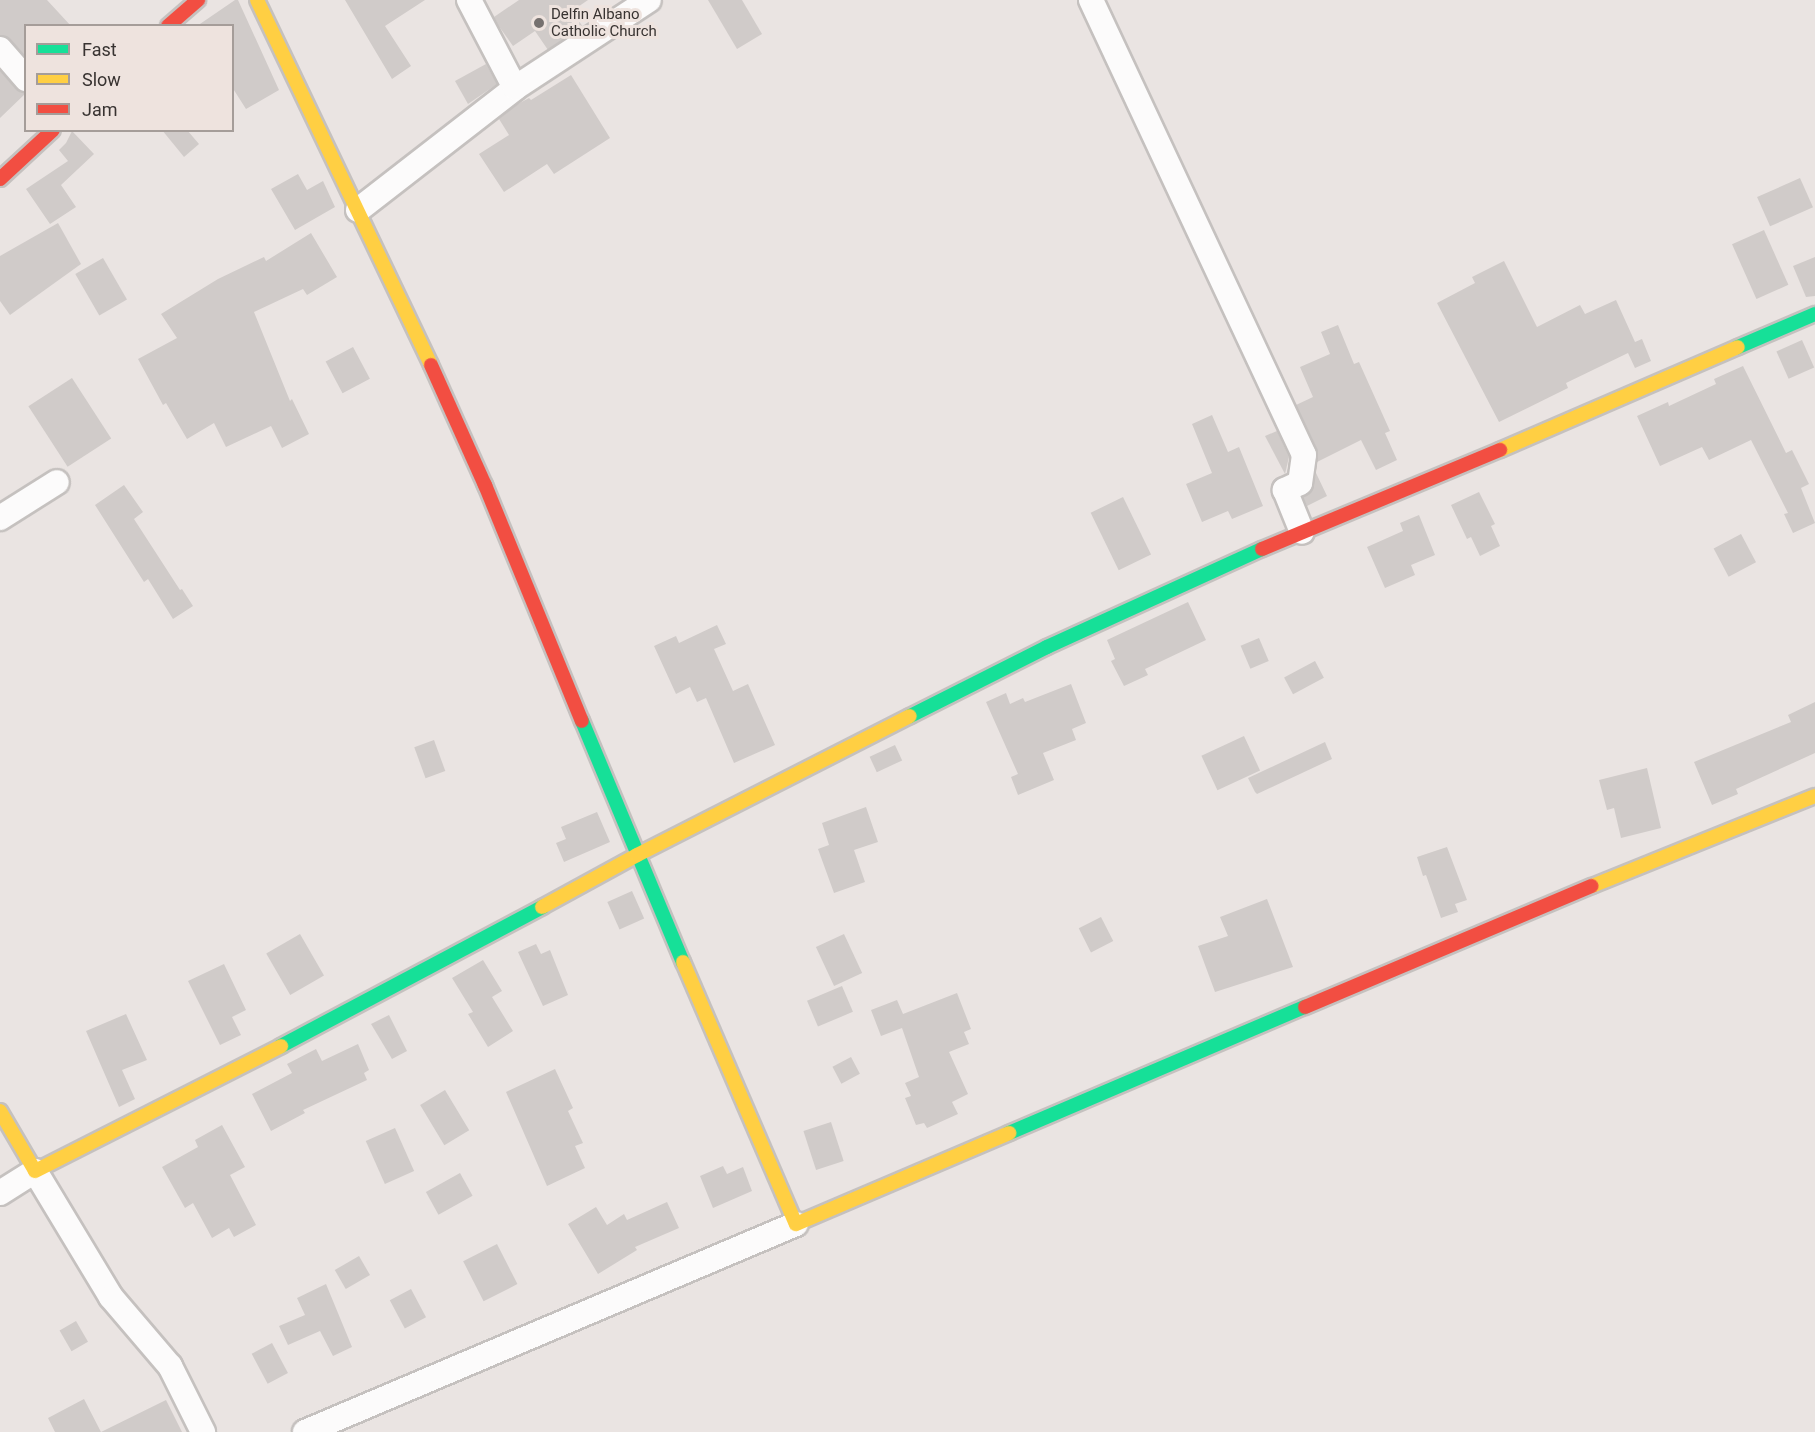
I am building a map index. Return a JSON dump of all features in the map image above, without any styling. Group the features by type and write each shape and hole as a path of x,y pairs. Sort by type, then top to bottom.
{"street":[{"path":"170,24 198,0"},
{"path":"257,0 421,342 485,485 637,855 796,1224"},
{"path":"469,0 515,88"},
{"path":"358,210 515,88 649,0"},
{"path":"1091,0 1304,455 1300,483 1285,490 1302,532"},
{"path":"0,49 24,77"},
{"path":"0,180 51,132"},
{"path":"0,1193 35,1172 370,1001 637,855 1047,647 1224,565 1815,314"},
{"path":"0,518 57,482"},
{"path":"305,1432 1541,906 1815,796"},
{"path":"0,1111 111,1298 170,1366 203,1432"}],"building":[{"path":"0,0 47,0 69,24 24,24 24,55 10,39 0,35"},
{"path":"238,0 279,90 246,109 234,90 234,24 200,24"},
{"path":"345,0 425,0 385,26 411,66 392,79"},
{"name":"Delfin Albano Catholic Church","path":"519,0 588,0 572,11 583,27 548,50 535,31 513,46 494,17"},
{"path":"708,0 742,0 762,34 737,49"},
{"path":"486,64 497,84 468,104 455,81"},
{"path":"0,71 16,89 24,92 24,95 0,118"},
{"path":"571,75 610,138 554,174 547,164 504,192 479,154 509,135 499,119 516,105 529,98 531,100"},
{"path":"73,132 94,154 61,185 76,207 50,224 26,189 68,161 59,150"},
{"path":"164,132 189,132 199,144 184,157"},
{"path":"298,174 307,190 323,181 335,207 295,230 271,189"},
{"path":"1800,178 1813,207 1770,226 1757,197"},
{"path":"58,223 81,264 10,315 0,301 0,256"},
{"path":"1764,230 1788,285 1756,299 1732,244"},
{"path":"311,233 337,277 307,295 303,289 254,312 290,401 292,399 309,434 282,448 271,426 226,447 214,423 187,439 166,403 163,405 138,359 177,338 161,314 218,279 264,257 266,261"},
{"path":"1815,257 1815,296 1806,297 1793,266"},
{"path":"103,258 127,300 99,316 75,274"},
{"path":"1504,261 1537,327 1580,305 1585,314 1616,300 1635,342 1642,339 1651,361 1635,368 1628,353 1566,383 1568,388 1499,422 1437,303 1475,283 1472,277"},
{"path":"1338,325 1354,364 1359,362 1390,431 1385,433 1397,460 1376,470 1361,440 1317,462 1317,449 1296,405 1313,397 1300,367 1330,354 1321,332"},
{"path":"1802,340 1814,367 1789,379 1776,351"},
{"path":"353,347 370,379 343,393 326,362"},
{"path":"1743,366 1786,453 1792,450 1809,484 1801,488 1815,523 1793,533 1784,514 1788,513 1751,440 1709,460 1702,447 1660,466 1637,416 1668,402 1669,406 1716,384 1714,379"},
{"path":"72,378 111,438 68,467 28,406"},
{"path":"1212,415 1228,452 1239,447 1263,506 1232,519 1228,511 1202,522 1186,484 1212,473 1192,424"},
{"path":"1277,431 1289,457 1285,474 1265,436"},
{"path":"1316,473 1327,496 1307,506 1303,497 1312,491"},
{"path":"124,485 143,512 134,519 193,606 173,619 148,579 144,582 95,505"},
{"path":"1479,492 1495,524 1491,526 1500,546 1480,556 1471,537 1467,539 1451,505"},
{"path":"1123,497 1151,555 1119,570 1091,513"},
{"path":"1419,515 1435,555 1411,565 1415,575 1385,588 1367,547 1403,531 1400,523"},
{"path":"1741,534 1756,562 1729,577 1714,549"},
{"path":"1188,602 1206,640 1145,669 1148,675 1124,686 1111,661 1115,659 1107,640"},
{"path":"717,625 726,644 714,649 733,691 748,684 775,745 734,763 706,698 697,702 690,687 676,694 654,646 676,636 679,643"},
{"path":"1259,638 1269,661 1250,669 1241,646"},
{"path":"1315,661 1324,678 1293,694 1284,677"},
{"path":"1071,684 1086,723 1072,729 1076,740 1043,753 1054,780 1018,795 1011,777 1018,774 986,702 1006,693 1010,704 1023,698 1025,702"},
{"path":"1815,702 1815,753 1736,789 1738,794 1712,805 1694,762 1791,722 1788,715"},
{"path":"1244,736 1260,770 1217,790 1201,756"},
{"path":"434,740 445,771 426,778 414,747"},
{"path":"1325,742 1332,759 1257,794 1255,792 1248,778"},
{"path":"895,745 902,760 877,772 870,757"},
{"path":"1647,768 1661,828 1621,838 1614,808 1607,810 1599,780"},
{"path":"866,807 878,842 854,850 865,882 834,893 818,849 829,845 822,823"},
{"path":"597,812 610,842 564,862 556,843 566,839 561,827"},
{"path":"1447,847 1467,900 1455,904 1458,912 1441,918 1417,857"},
{"path":"632,891 644,918 620,929 607,902"},
{"path":"1267,899 1293,967 1215,992 1198,946 1228,936 1220,917"},
{"path":"1101,917 1113,941 1091,952 1079,928"},
{"path":"300,934 324,976 290,995 266,954"},
{"path":"844,934 862,973 834,986 816,947"},
{"path":"536,944 541,954 550,950 568,995 543,1006 518,952"},
{"path":"483,960 502,991 492,997 513,1031 488,1047 468,1014 473,1012 452,978"},
{"path":"224,964 246,1010 232,1017 241,1035 220,1045 188,981"},
{"path":"842,986 853,1012 818,1027 807,1001"},
{"path":"957,993 971,1029 964,1032 969,1044 949,1052 968,1094 952,1102 958,1114 927,1128 924,1123 916,1125 905,1098 911,1096 905,1083 919,1077 902,1028 881,1036 871,1010 897,1000 903,1014"},
{"path":"126,1014 147,1060 122,1070 135,1099 119,1107 86,1031"},
{"path":"389,1015 407,1051 392,1059 371,1024"},
{"path":"358,1044 369,1070 364,1073 367,1080 303,1110 305,1113 271,1131 252,1094 292,1073 287,1064 316,1049 322,1061"},
{"path":"851,1057 860,1074 841,1084 832,1067"},
{"path":"555,1069 573,1108 568,1111 583,1143 575,1146 585,1168 547,1186 506,1092"},
{"path":"445,1090 469,1130 444,1145 420,1105"},
{"path":"831,1122 844,1161 816,1170 803,1131"},
{"path":"222,1125 245,1167 230,1175 256,1225 234,1237 229,1228 212,1238 193,1203 185,1208 162,1167 198,1147 195,1140"},
{"path":"395,1128 414,1171 385,1184 366,1141"},
{"path":"723,1166 727,1174 743,1167 752,1191 713,1208 700,1176"},
{"path":"460,1173 473,1196 438,1215 426,1192"},
{"path":"667,1202 679,1228 635,1247 637,1250 598,1274 568,1224 596,1207 607,1225 624,1214 627,1220"},
{"path":"497,1244 517,1284 484,1301 463,1261"},
{"path":"359,1256 370,1275 346,1289 335,1270"},
{"path":"326,1284 352,1347 333,1356 320,1331 288,1345 279,1326 305,1315 297,1298"},
{"path":"411,1289 426,1317 405,1329 390,1300"},
{"path":"76,1321 88,1342 72,1351 60,1330"},
{"path":"272,1343 288,1373 268,1384 252,1354"},
{"path":"84,1399 101,1432 55,1432 48,1418"},
{"path":"166,1400 182,1432 101,1432"}],"traffic: fast":[{"path":"1738,347 1815,314"},
{"path":"910,716 1047,647 1262,549"},
{"path":"582,721 683,962"},
{"path":"281,1046 542,907"},
{"path":"1009,1133 1305,1007"}],"traffic: slow":[{"path":"257,0 431,365"},
{"path":"1500,450 1738,347"},
{"path":"542,907 637,855 910,716"},
{"path":"1592,886 1815,796"},
{"path":"683,962 796,1224 1009,1133"},
{"path":"0,1111 35,1171 281,1046"}],"traffic: jam":[{"path":"170,24 198,0"},
{"path":"0,179 51,132"},
{"path":"431,365 485,485 582,721"},
{"path":"1262,549 1500,450"},
{"path":"1305,1007 1592,886"}],"place":[{"name":"Delfin Albano Catholic Church","path":"539,23"}]}
